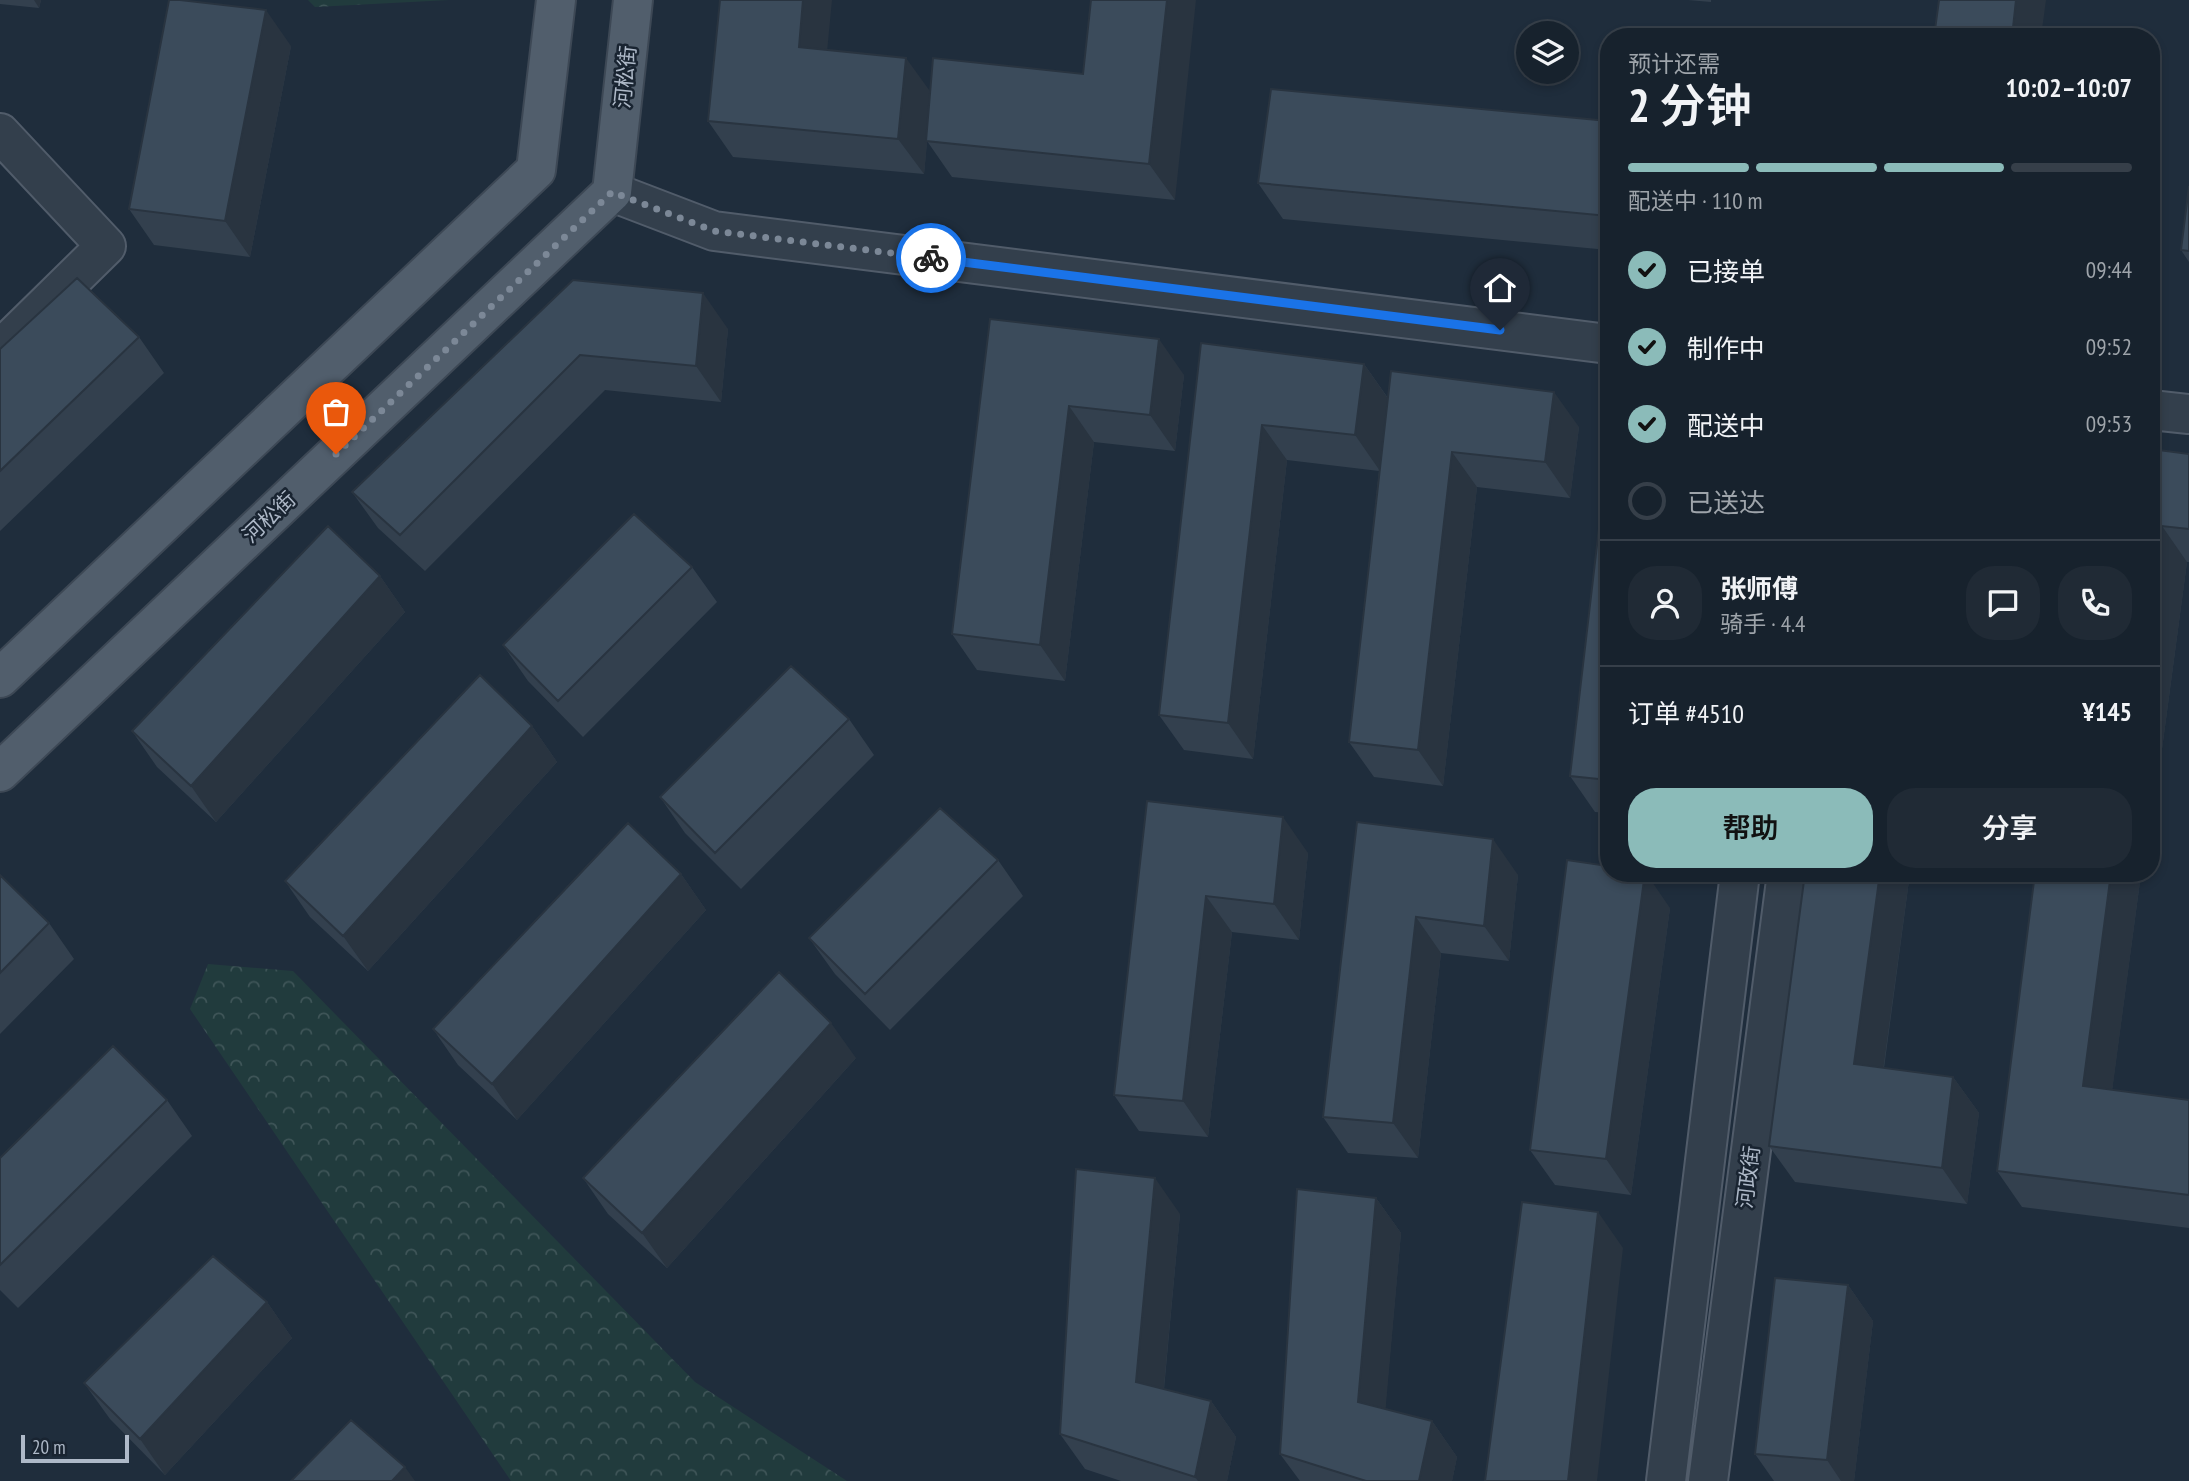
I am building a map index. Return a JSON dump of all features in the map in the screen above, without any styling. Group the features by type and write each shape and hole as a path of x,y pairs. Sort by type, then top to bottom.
{"main road":[{"path":"0,678 536,170 556,0"},
{"name":"河松街","path":"0,772 612,192 633,0"}],"street":[{"path":"0,134 106,246 0,350"},
{"path":"612,192 714,231 1600,343"},
{"path":"2160,411 2189,414"},
{"path":"1666,1481 1739,882"},
{"name":"河政街","path":"1708,1481 1786,882"}],"green space":[{"path":"308,0 449,0 315,7"},
{"path":"208,964 293,971 695,1382 847,1481 511,1481 190,1009"}],"building":[{"path":"169,0 266,10 225,221 129,209"},
{"path":"720,0 803,0 799,47 906,58 898,139 708,121"},
{"path":"1091,0 1167,0 1149,164 926,141 933,58 1083,74"},
{"path":"1939,0 2016,0 2013,28 1935,28"},
{"path":"1271,89 1600,120 1600,215 1258,183"},
{"path":"2189,186 2189,251 2181,250"},
{"path":"77,278 139,337 0,471 0,349"},
{"path":"573,280 703,293 696,366 580,355 400,535 352,492"},
{"path":"990,319 1159,339 1150,415 1069,406 1040,645 952,634"},
{"path":"1201,343 1364,364 1355,435 1262,425 1228,723 1159,715"},
{"path":"1391,371 1554,392 1545,462 1452,452 1418,750 1349,742"},
{"path":"2160,450 2189,454 2189,529 2162,526 2160,541"},
{"path":"634,514 692,567 558,701 503,645"},
{"path":"1600,519 1600,779 1570,776"},
{"path":"328,526 380,576 191,786 132,731"},
{"path":"791,666 849,719 715,853 660,797"},
{"path":"480,675 532,726 343,936 285,881"},
{"path":"1147,801 1283,817 1274,904 1206,896 1183,1101 1114,1095"},
{"path":"940,808 998,860 865,994 809,938"},
{"path":"1357,822 1493,839 1484,926 1416,917 1393,1123 1323,1117"},
{"path":"628,823 681,874 492,1084 433,1029"},
{"path":"1567,860 1600,865 1600,882 1644,882 1606,1159 1530,1150"},
{"path":"0,875 49,923 0,973"},
{"path":"1804,882 1879,882 1854,1064 1953,1077 1942,1168 1769,1146"},
{"path":"2034,882 2110,882 2083,1086 2189,1100 2189,1195 1997,1171"},
{"path":"779,972 831,1023 642,1233 583,1178"},
{"path":"113,1046 167,1100 0,1265 0,1158"},
{"path":"1076,1169 1155,1178 1136,1382 1211,1401 1195,1477 1060,1434"},
{"path":"1297,1189 1376,1198 1358,1402 1432,1421 1419,1481 1366,1481 1280,1454"},
{"path":"1522,1202 1598,1212 1568,1481 1485,1481"},
{"path":"213,1256 267,1302 140,1439 84,1383"},
{"path":"1775,1278 1848,1285 1827,1460 1755,1454"},
{"path":"351,1420 405,1467 392,1481 291,1481"}],"way so far":[{"path":"336,454 612,192 714,231 931,258"}],"route":[{"path":"931,258 1500,330"}]}
